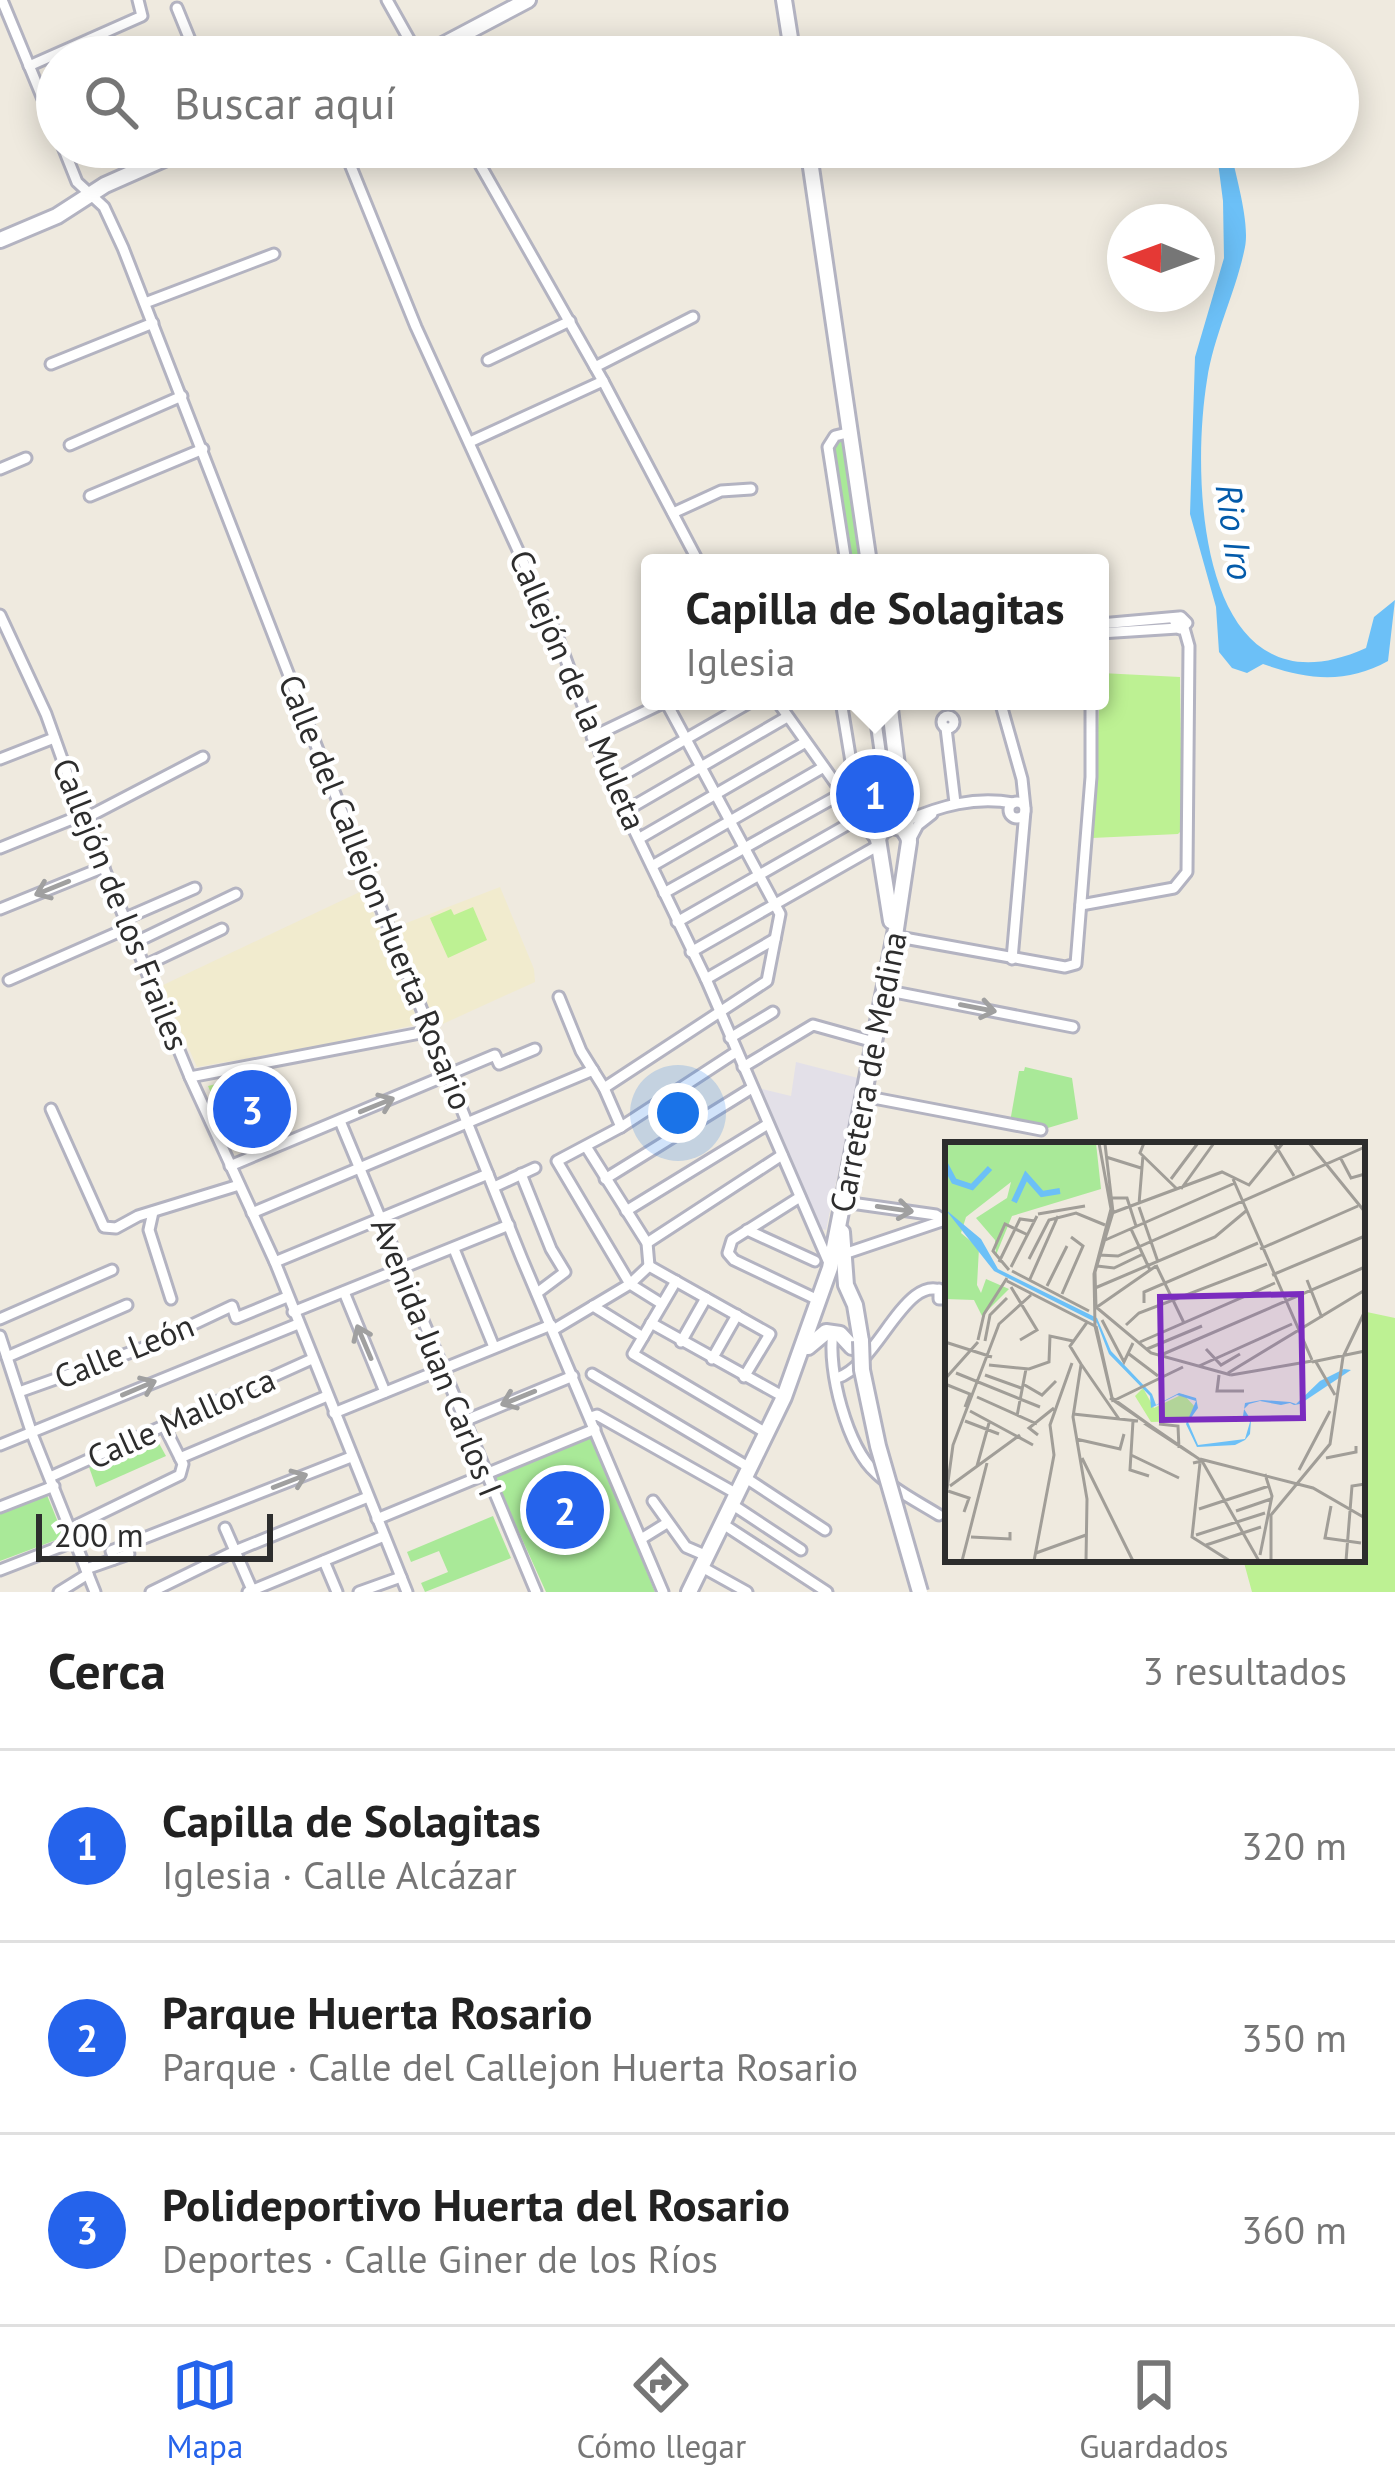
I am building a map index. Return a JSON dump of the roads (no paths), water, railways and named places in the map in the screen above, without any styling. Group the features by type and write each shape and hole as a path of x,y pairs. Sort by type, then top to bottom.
{"main road":[{"path":"460,36 528,0"},
{"path":"784,0 790,36"},
{"path":"1,236 46,221 140,168"},
{"path":"811,168 868,554"},
{"path":"890,710 904,800"},
{"name":"Carretera de Medina","path":"838,1259 839,1225 909,842 895,825 904,800"},
{"path":"893,936 880,847 881,832 895,825"},
{"path":"880,847 897,856 909,842"},
{"path":"689,1592 784,1397 818,1300 838,1259"},
{"path":"838,1259 853,1302 856,1344 884,1473 920,1592"},
{"path":"818,1300 833,1288 853,1302"},
{"path":"818,1300 818,1322 856,1344"},
{"path":"803,1350 818,1335 849,1327 853,1302"}],"street":[{"path":"2,0 36,82"},
{"path":"97,36 142,16 138,0"},
{"path":"387,0 408,36"},
{"path":"177,8 188,36"},
{"path":"29,66 36,63"},
{"name":"Calle del Callejon Huerta Rosario","path":"71,168 88,196 104,207 145,303 448,1076 662,1592"},
{"name":"Callejón de la Muleta","path":"352,168 416,327 557,638 611,782 706,979 800,1197 818,1234 838,1259"},
{"path":"482,168 694,554"},
{"path":"145,303 274,254"},
{"path":"595,367 693,317"},
{"path":"488,360 570,321"},
{"path":"51,364 153,323"},
{"path":"470,442 603,382"},
{"path":"70,445 182,396"},
{"path":"844,554 827,451 835,436 851,433"},
{"path":"90,496 203,449"},
{"path":"0,469 26,458"},
{"path":"673,513 721,491 751,489"},
{"name":"Callejón de los Frailes","path":"0,615 34,685 190,1077 275,1262 407,1592"},
{"path":"1109,624 1180,625"},
{"path":"1109,632 1180,625"},
{"path":"1081,905 1174,888 1186,872 1189,646 1180,625"},
{"path":"592,737 648,710"},
{"path":"604,1088 767,981 776,939 780,914 775,903 671,710"},
{"path":"611,782 737,710"},
{"path":"783,710 841,794 866,818 895,825 955,803 992,802 1015,809"},
{"path":"842,710 852,772 859,777 884,773"},
{"path":"677,922 888,807 874,710"},
{"path":"1003,710 1020,772 1015,809"},
{"path":"893,936 1065,968 1076,964 1091,777 1090,710"},
{"path":"625,811 787,716"},
{"path":"946,728 955,803"},
{"path":"0,760 54,738"},
{"path":"640,838 804,743"},
{"path":"0,848 83,817 203,757"},
{"path":"652,866 822,768"},
{"path":"1012,958 1021,847 1015,809 1020,772"},
{"path":"691,952 880,847 866,818 859,777"},
{"path":"664,893 841,794"},
{"path":"904,800 927,810"},
{"path":"909,842 918,825 941,807"},
{"path":"0,909 104,867"},
{"path":"9,980 195,888"},
{"path":"136,942 236,894"},
{"path":"146,965 222,929"},
{"path":"706,979 776,939"},
{"path":"884,990 1073,1027"},
{"path":"559,997 621,1127"},
{"path":"730,1038 773,1012"},
{"path":"743,1067 813,1025 874,1042"},
{"path":"190,1077 431,1030"},
{"path":"230,1166 495,1055 499,1064 535,1049"},
{"path":"662,1304 630,1284 557,1165 560,1157 587,1148 736,1052"},
{"path":"252,1213 593,1070"},
{"path":"605,1179 752,1088"},
{"path":"863,1096 1041,1130"},
{"path":"51,1108 104,1227 101,1243"},
{"name":"Avenida Juan Carlos I","path":"340,1121 536,1592"},
{"path":"626,1211 769,1124"},
{"path":"587,1148 647,1243 649,1266"},
{"path":"647,1243 782,1156"},
{"path":"494,1187 535,1168"},
{"path":"275,1262 488,1174"},
{"path":"521,1174 565,1272 537,1293"},
{"path":"104,1227 116,1228 239,1185"},
{"path":"800,1197 728,1246 731,1258 818,1300"},
{"path":"844,1202 936,1214 945,1219"},
{"path":"152,1212 148,1230 171,1299"},
{"path":"838,1259 945,1220"},
{"path":"0,1445 295,1318 344,1292 509,1225"},
{"path":"818,1234 839,1225"},
{"path":"747,1230 815,1261"},
{"name":"Callejón de la Muleta","path":"818,1234 838,1259"},
{"path":"454,1249 494,1347"},
{"path":"334,1413 552,1328 630,1284 649,1266"},
{"path":"649,1266 770,1334 744,1377"},
{"path":"0,1319 112,1270"},
{"path":"676,1282 633,1354 766,1433"},
{"path":"837,1378 874,1350 908,1299 939,1288"},
{"path":"344,1292 385,1392"},
{"name":"Calle León","path":"19,1392 142,1348 232,1306 236,1318 287,1297"},
{"path":"682,1342 706,1298"},
{"path":"7,1357 127,1305"},
{"path":"593,1306 643,1336"},
{"path":"712,1359 737,1315"},
{"path":"651,1323 784,1397"},
{"path":"833,1332 831,1353 845,1418 871,1469 939,1515"},
{"path":"0,1336 32,1434 95,1592"},
{"name":"Calle Mallorca","path":"0,1507 165,1428 170,1421 312,1359"},
{"path":"592,1374 748,1473 825,1529"},
{"path":"464,1421 573,1376"},
{"path":"180,1457 327,1396"},
{"path":"377,1519 593,1423 597,1415 735,1499 801,1550"},
{"path":"71,1528 181,1475 184,1467 165,1428"},
{"path":"58,1592 114,1559 111,1551 351,1457"},
{"path":"151,1592 368,1497"},
{"path":"652,1501 686,1547 747,1592"},
{"path":"641,1539 667,1523"},
{"path":"723,1524 827,1592"},
{"path":"225,1528 251,1592 384,1536"},
{"path":"0,1570 76,1540"},
{"path":"324,1561 337,1592"},
{"path":"359,1592 400,1576"}],"water":[{"path":"1219,168 1235,168 1244,211 1245,247 1210,363 1202,424 1206,530 1218,581 1238,624 1269,652 1311,662 1366,648 1374,617 1395,600 1388,661 1373,668 1327,677 1263,664 1247,673 1232,668 1219,652 1216,607 1190,514 1195,357 1208,312 1215,312 1215,289 1224,258"}],"place":[{"name":"Capilla de Solagitas","path":"875,794"},
{"name":"Polideportivo Huerta del Rosario","path":"252,1109"},
{"name":"Parque Huerta Rosario","path":"565,1510"}],"water label":[{"name":"Rio Iro","path":"1235,532"}]}
